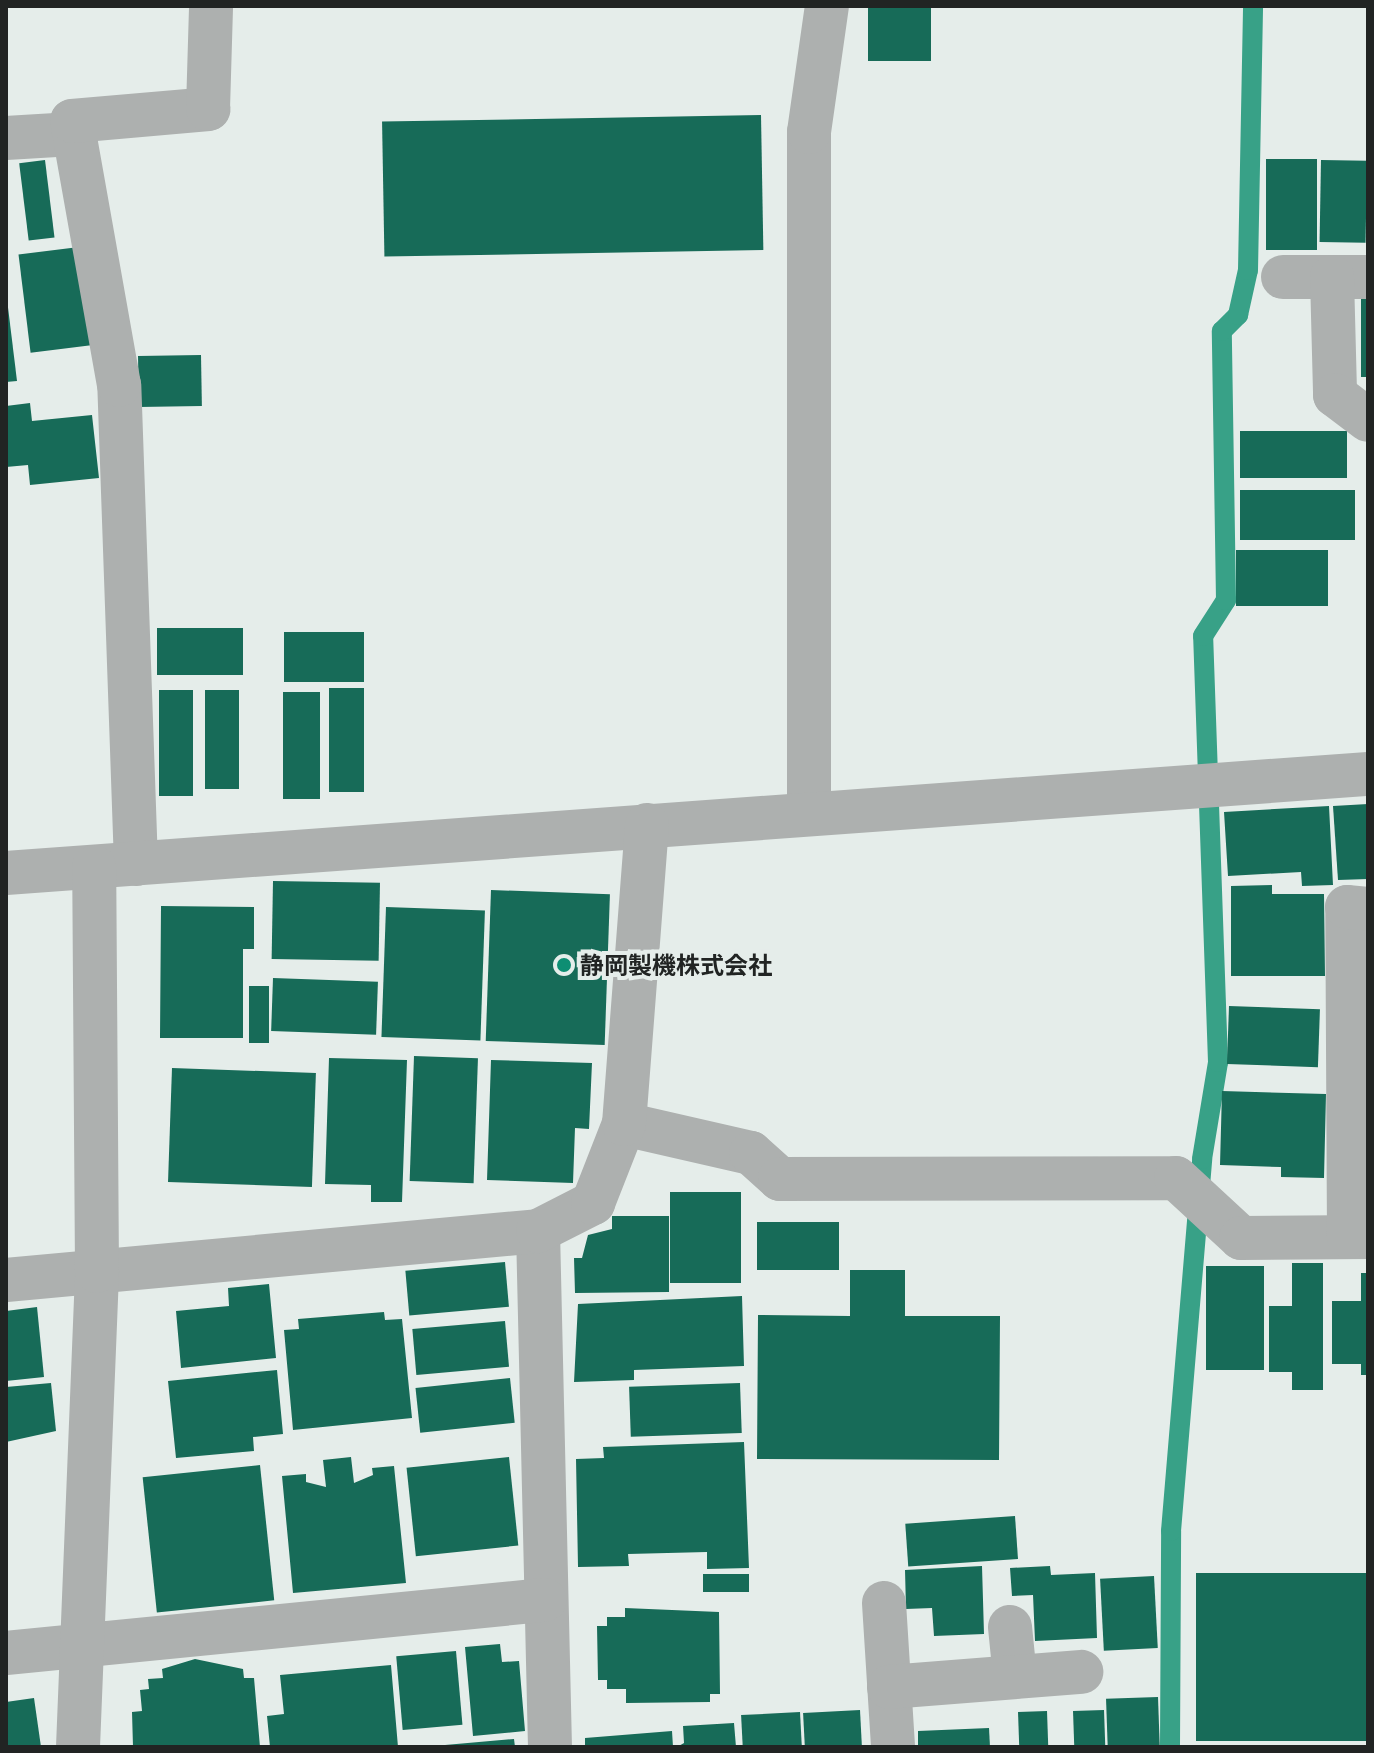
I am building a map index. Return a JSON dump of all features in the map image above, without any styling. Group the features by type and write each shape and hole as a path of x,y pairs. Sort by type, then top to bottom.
{"street":[{"path":"78,1747 115,866 119,385 72,121 208,109 211,6"},
{"path":"809,812 809,132 827,6"},
{"path":"6,138 73,134"},
{"path":"1283,277 1350,277 1335,395 1368,420"},
{"path":"6,873 809,812 1368,774"},
{"path":"6,1280 538,1231 593,1203 624,1124 647,825"},
{"path":"624,1124 751,1153 780,1179 1176,1178 1241,1238 1359,1237 1347,907 1368,909"},
{"path":"538,1231 544,1600 550,1747"},
{"path":"6,1653 544,1600"},
{"path":"884,1603 893,1747"},
{"path":"1010,1627 1015,1677"},
{"path":"889,1687 1081,1672"}],"building":[{"path":"868,6 931,6 931,61 868,61"},
{"path":"761,115 763,250 384,257 382,122"},
{"path":"1266,159 1317,159 1317,250 1266,250"},
{"path":"45,160 55,237 29,241 19,163"},
{"path":"1321,160 1367,161 1366,243 1320,242"},
{"path":"87,246 99,344 31,353 19,254"},
{"path":"6,291 17,381 6,382"},
{"path":"1361,298 1368,298 1368,377 1361,377"},
{"path":"201,355 202,406 139,407 138,356"},
{"path":"30,403 32,421 92,415 99,478 30,485 28,465 6,467 6,406"},
{"path":"1240,431 1347,431 1347,478 1240,478"},
{"path":"1240,490 1355,490 1355,540 1240,540"},
{"path":"1236,550 1328,550 1328,606 1236,606"},
{"path":"157,628 243,628 243,675 157,675"},
{"path":"284,632 364,632 364,682 284,682"},
{"path":"329,688 364,688 364,792 329,792"},
{"path":"159,690 193,690 193,796 159,796"},
{"path":"205,690 239,690 239,789 205,789"},
{"path":"283,692 320,692 320,799 283,799"},
{"path":"1368,804 1368,879 1338,880 1333,806"},
{"path":"1329,806 1333,885 1302,886 1301,872 1228,876 1224,812"},
{"path":"273,881 380,883 379,961 272,959"},
{"path":"1272,885 1272,894 1324,894 1325,976 1231,976 1231,886"},
{"path":"491,890 610,894 605,1045 486,1041"},
{"path":"161,906 254,907 254,949 243,949 243,1038 160,1038"},
{"path":"386,907 485,910 480,1040 381,1037"},
{"path":"273,978 378,982 376,1035 271,1031"},
{"path":"249,986 269,986 269,1043 249,1043"},
{"path":"1229,1006 1320,1009 1318,1067 1227,1064"},
{"path":"414,1056 478,1058 474,1183 410,1181"},
{"path":"329,1058 407,1060 402,1202 371,1202 371,1185 325,1184"},
{"path":"491,1060 592,1063 589,1129 575,1128 573,1183 487,1180"},
{"path":"172,1068 316,1073 312,1187 168,1182"},
{"path":"1222,1091 1326,1094 1324,1178 1281,1177 1281,1167 1220,1165"},
{"path":"670,1192 741,1192 741,1283 670,1283"},
{"path":"612,1216 669,1216 669,1292 575,1293 574,1258 582,1258 588,1235 612,1229"},
{"path":"757,1222 839,1222 839,1270 757,1270"},
{"path":"505,1262 509,1307 409,1316 405,1271"},
{"path":"1292,1263 1323,1263 1323,1390 1292,1390 1292,1372 1269,1372 1269,1306 1292,1306"},
{"path":"1206,1266 1264,1266 1264,1370 1206,1370"},
{"path":"850,1270 905,1270 905,1316 1000,1316 999,1460 757,1459 758,1315 850,1316"},
{"path":"1361,1273 1368,1273 1368,1375 1361,1375 1361,1364 1332,1364 1332,1301 1361,1301"},
{"path":"269,1284 276,1358 181,1368 176,1311 229,1306 228,1288"},
{"path":"742,1296 744,1366 634,1370 634,1380 574,1382 578,1304"},
{"path":"37,1307 44,1377 6,1381 6,1311"},
{"path":"384,1312 385,1320 402,1319 412,1418 293,1430 284,1330 299,1329 298,1319"},
{"path":"505,1321 509,1367 416,1375 412,1329"},
{"path":"277,1370 283,1434 253,1437 254,1451 176,1458 168,1381"},
{"path":"510,1378 515,1423 420,1433 416,1388"},
{"path":"51,1383 56,1431 6,1442 6,1387"},
{"path":"740,1383 742,1433 631,1437 629,1387"},
{"path":"744,1442 749,1568 707,1569 707,1552 628,1554 629,1566 578,1567 576,1459 604,1458 603,1447"},
{"path":"351,1457 354,1483 373,1475 372,1468 394,1466 406,1583 293,1593 282,1476 306,1474 306,1482 326,1487 323,1460"},
{"path":"509,1457 518,1546 416,1556 407,1468"},
{"path":"260,1465 274,1600 157,1613 143,1477"},
{"path":"1015,1516 1018,1559 908,1567 905,1524"},
{"path":"982,1566 984,1634 934,1636 932,1608 906,1609 905,1570"},
{"path":"1050,1566 1051,1575 1095,1573 1097,1638 1035,1641 1033,1595 1012,1596 1010,1568"},
{"path":"1196,1573 1368,1573 1368,1741 1196,1741"},
{"path":"703,1574 749,1574 749,1592 703,1592"},
{"path":"1154,1576 1158,1648 1104,1651 1100,1579"},
{"path":"625,1608 719,1612 720,1694 710,1694 710,1702 626,1703 626,1689 607,1689 607,1680 598,1680 597,1626 607,1626 607,1617 625,1617"},
{"path":"500,1644 502,1662 519,1661 525,1731 473,1736 465,1647"},
{"path":"456,1651 462,1725 403,1730 396,1656"},
{"path":"195,1659 243,1669 244,1678 254,1678 260,1747 133,1747 132,1712 142,1711 140,1690 149,1689 148,1679 163,1678 162,1669"},
{"path":"391,1665 398,1747 270,1747 267,1716 284,1714 280,1675"},
{"path":"1158,1697 1160,1747 1108,1747 1106,1699"},
{"path":"34,1698 41,1747 6,1747 6,1702"},
{"path":"860,1710 862,1747 805,1747 803,1713"},
{"path":"1104,1710 1105,1747 1074,1747 1073,1711"},
{"path":"1047,1711 1048,1747 1019,1747 1018,1712"},
{"path":"800,1712 802,1747 743,1747 741,1715"},
{"path":"734,1723 736,1747 677,1747 684,1743 683,1726"},
{"path":"989,1728 990,1747 918,1747 918,1731"},
{"path":"672,1731 673,1747 585,1747 585,1738"},
{"path":"514,1739 515,1747 445,1747 445,1745"}],"waterway":[{"path":"1170,1747 1171,1531 1202,1159 1218,1062 1203,636 1226,600 1222,331 1238,315 1248,270 1253,6"}],"place":[{"name":"静岡製機株式会社","path":"564,965"}]}
